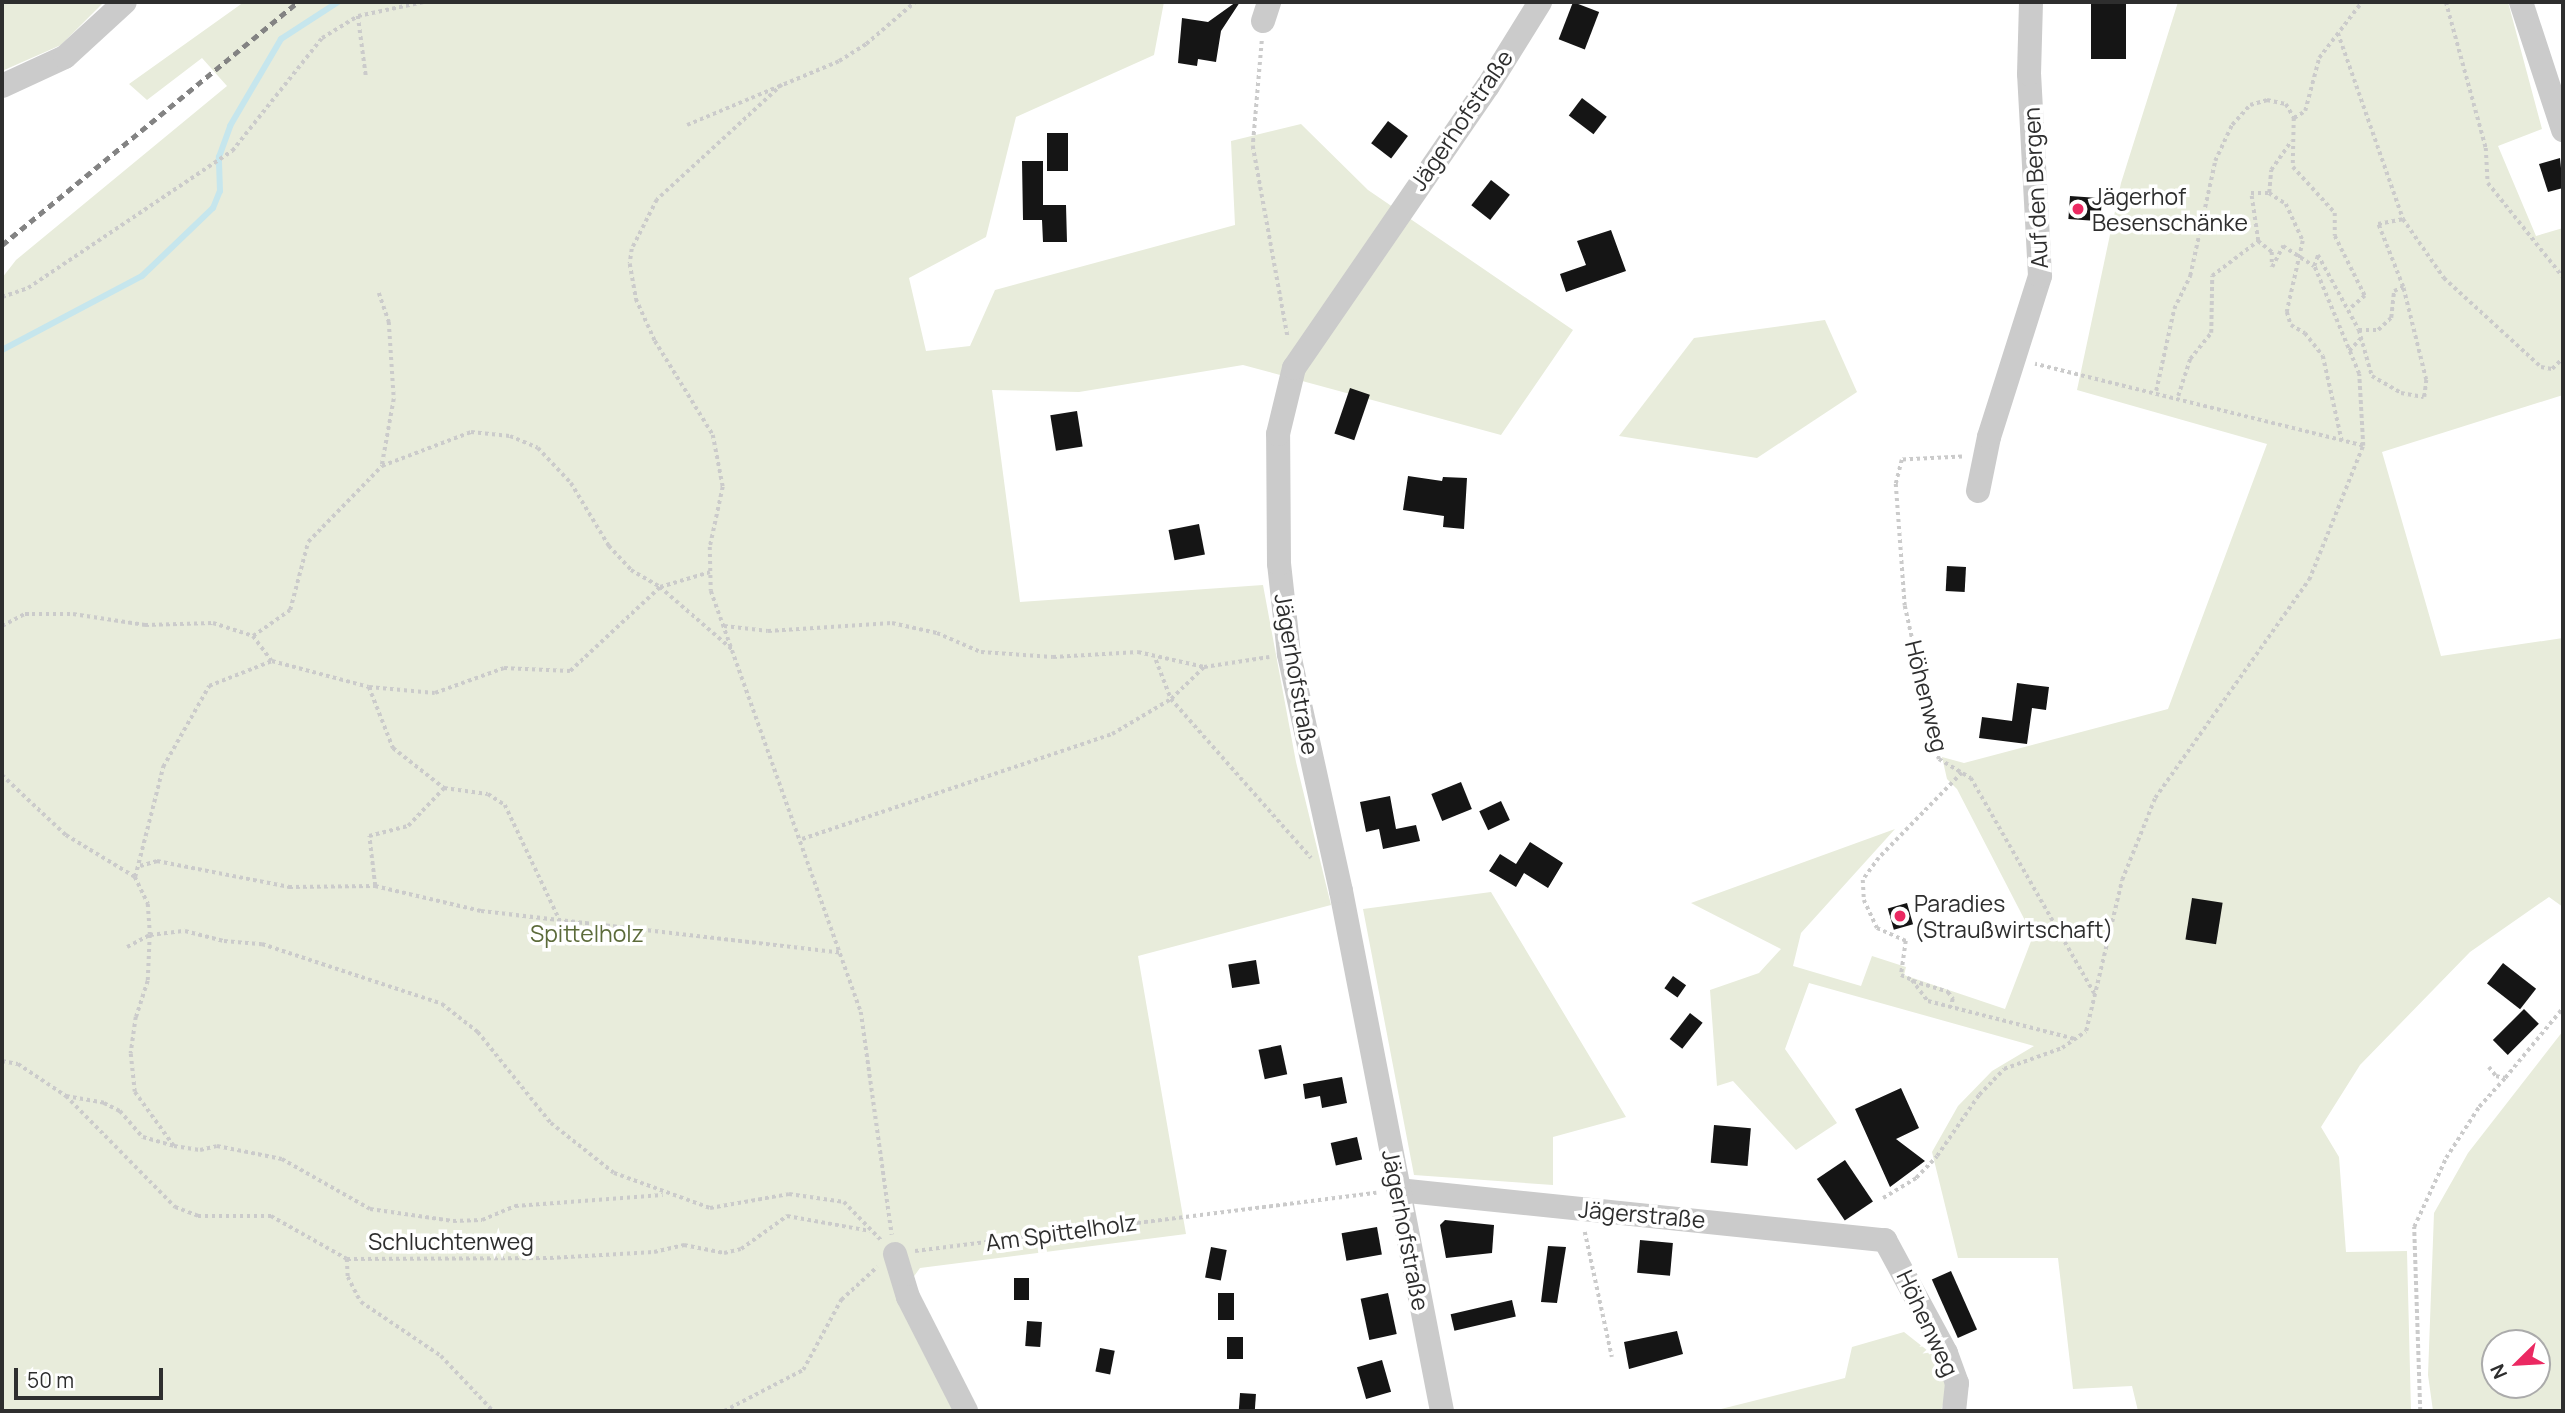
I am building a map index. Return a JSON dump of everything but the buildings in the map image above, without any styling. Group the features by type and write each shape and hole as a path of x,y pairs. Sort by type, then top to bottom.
{"street":[{"path":"2,86 65,57 125,2"},
{"name":"Jägerhofstraße","path":"1442,1411 1289,654 1279,564 1278,434 1294,368 1488,86 1540,2"},
{"name":"Auf den Bergen","path":"1978,491 2013,359 2040,276 2029,74 2031,2"},
{"path":"2521,2 2563,130"},
{"name":"Jägerstraße","path":"1398,1190 1885,1240"},
{"name":"Höhenweg","path":"1885,1240 1945,1353 1957,1383 1954,1411"},
{"path":"895,1254 908,1297 966,1411"}],"path":[{"path":"2,297 28,288 232,151 322,38 358,16 424,2"},
{"path":"687,125 782,85 866,44 915,2"},
{"path":"2294,118 2303,115 2319,58 2362,2"},
{"path":"2446,2 2486,148 2488,183 2563,277"},
{"path":"1266,12 1253,146 1294,368"},
{"path":"358,16 366,76"},
{"path":"2338,33 2403,219 2444,278 2541,367 2552,369 2563,358"},
{"path":"782,85 657,200 632,249 636,299 661,352 713,435 720,460 723,487 710,547 711,592 802,839 860,1012 895,1254"},
{"path":"2156,391 2174,309 2190,276 2214,161 2232,125 2250,105 2267,100 2286,104 2294,118 2293,167 2335,213 2335,236 2365,296 2349,310"},
{"path":"2269,193 2271,170 2292,139"},
{"path":"2314,266 2299,259 2283,246 2273,267 2272,252 2258,241 2251,193 2269,193 2286,204 2303,242 2299,259 2287,312 2291,325 2305,333 2322,356 2342,440"},
{"path":"1882,1198 1916,1178 1937,1156 1979,1095 2004,1069 2075,1039 2086,1031 2122,880 2155,798 2309,580 2363,446 2359,374 2314,266 2318,255 2359,330 2372,376 2401,393 2424,397 2426,380 2403,287 2378,224 2403,219"},
{"path":"2178,396 2190,359 2211,333 2212,276 2258,241"},
{"path":"2359,330 2378,330 2391,318 2394,291 2403,287"},
{"path":"379,293 389,322 394,399 382,466"},
{"path":"2349,351 2361,338"},
{"path":"2013,359 2178,396 2363,446"},
{"path":"253,636 290,610 308,542 382,466 471,432 510,436 538,448 571,483 609,546 631,570 660,587 734,651"},
{"name":"Höhenweg","path":"1985,457 1910,457 1902,460 1896,484 1905,606 1940,759 1971,778 2020,858 2094,993"},
{"path":"135,877 140,866 163,767 209,686 272,661 369,687 435,693 504,668 570,671 660,587 710,572"},
{"path":"2,626 24,614 73,614 145,625 212,623 253,636 272,661"},
{"path":"724,626 768,631 892,623 937,633 981,652 1053,657 1138,653 1156,660 1203,667 1289,654"},
{"path":"1156,660 1171,699 1313,860"},
{"path":"802,839 1112,734 1171,699 1203,667"},
{"path":"369,687 393,748 444,788 488,794 505,805 559,921"},
{"path":"1951,1007 1953,999 1948,992 1900,975 1909,945 1877,928 1864,901 1863,880 1962,773"},
{"path":"2,775 66,835 135,877 148,904 148,981 136,1017 131,1054 135,1092 174,1146"},
{"path":"375,886 369,836 408,826 444,788"},
{"path":"140,866 157,861 289,887 375,886 481,911 842,953"},
{"path":"127,947 150,935 185,931 224,941 262,944 442,1004 478,1032 551,1123 614,1172 665,1194 710,1208 789,1194 819,1195 844,1202 895,1254"},
{"path":"1912,980 1928,1001 2075,1039"},
{"path":"2420,1411 2414,1227 2446,1158 2479,1107 2563,1008"},
{"name":"Schluchtenweg","path":"2,1061 18,1064 66,1096 176,1207 198,1216 271,1216 347,1259 550,1258 654,1252 684,1245 724,1253 741,1249 788,1216 842,1222 872,1231"},
{"path":"2489,1067 2496,1076 2505,1078"},
{"path":"66,1096 104,1102 120,1111 143,1137 174,1146 200,1150 216,1146 282,1159 370,1209 453,1221 482,1220 515,1206 665,1194"},
{"name":"Am Spittelholz","path":"895,1254 1398,1190"},
{"path":"1579,1208 1612,1357"},
{"path":"724,1411 803,1370 841,1300 859,1278 895,1254"},
{"path":"347,1259 348,1277 361,1302 441,1356 493,1411"}],"green space":[{"path":"2,2 104,2 61,45 2,71"},
{"name":"Spittelholz","path":"244,2 1164,2 1154,55 1016,117 986,237 909,278 926,351 970,346 995,290 1235,225 1231,141 1301,124 1368,190 1573,330 1501,435 1243,365 1079,392 992,390 1020,602 1263,585 1296,762 1331,905 1138,956 1186,1234 920,1268 912,1279 975,1411 2,1411 2,278 16,260 227,86 202,58 147,100 129,84"},
{"path":"2178,2 2508,2 2542,129 2498,146 2536,236 2563,228 2563,395 2382,452 2441,656 2563,638 2563,907 2549,897 2470,952 2360,1065 2321,1127 2339,1157 2346,1252 2407,1251 2411,1411 2138,1411 2132,1386 2073,1389 2058,1258 1958,1258 1932,1152 1958,1106 1992,1071 2034,1046 1809,983 1785,1049 1837,1123 1796,1150 1733,1081 1717,1086 1710,990 1759,973 1781,949 1691,903 1895,829 1801,933 1793,966 1861,986 1872,956 1906,967 1904,975 2005,1009 2033,936 1957,789 1947,779 1942,757 1964,763 2168,709 2267,444 2077,390 2121,183"},
{"path":"1825,320 1857,392 1757,458 1619,436 1694,338"},
{"path":"1491,892 1626,1117 1553,1137 1553,1185 1414,1175 1363,909"},
{"path":"2563,1031 2563,1411 2433,1411 2428,1375 2434,1213 2468,1153"},
{"path":"1904,1332 1932,1354 1949,1385 1941,1411 1713,1411 1845,1378 1852,1347"}],"waterway":[{"path":"2,350 142,276 213,208 220,191 219,157 230,126 281,39 338,2"}],"railway":[{"path":"2,245 298,2"}],"place":[{"name":"Jägerhof Besenschänke","path":"2078,209"},
{"name":"Paradies (Straußwirtschaft)","path":"1900,916"}]}
